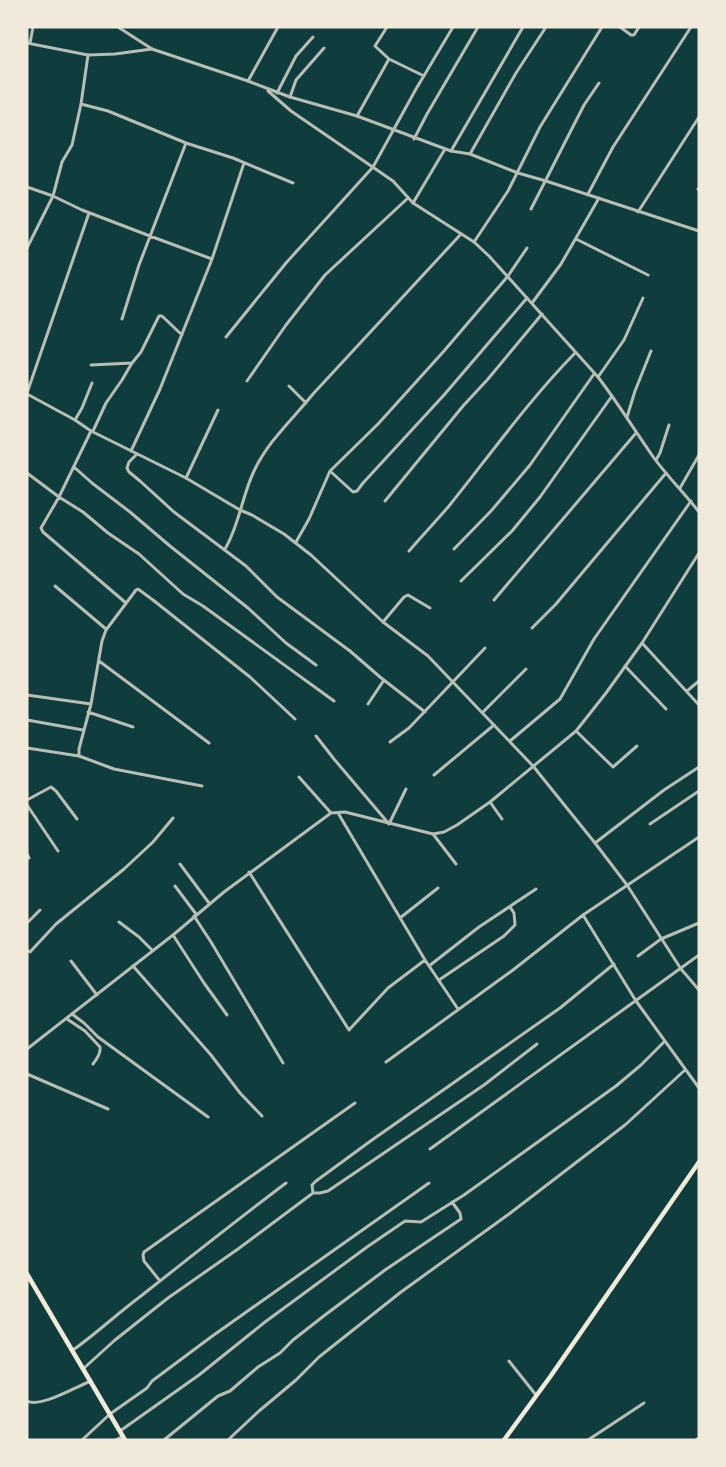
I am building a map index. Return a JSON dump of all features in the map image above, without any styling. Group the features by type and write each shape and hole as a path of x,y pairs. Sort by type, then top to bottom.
{"main road":[{"path":"504,1440 699,1162"},
{"path":"27,1274 123,1436"}],"street":[{"path":"33,27 29,43 88,55 152,49"},
{"path":"118,27 152,49 248,81 290,98 357,116 414,139 451,151 470,154 518,173 699,231"},
{"path":"248,81 278,27"},
{"path":"387,27 375,46 389,59 424,76"},
{"path":"226,337 286,263 373,166 453,27"},
{"path":"414,139 478,27"},
{"path":"451,151 523,27"},
{"path":"470,154 516,73 546,27"},
{"path":"474,242 508,191 540,127 602,27"},
{"path":"622,28 632,35 639,27"},
{"path":"588,194 613,147 691,27"},
{"path":"277,93 296,56 313,37"},
{"path":"290,98 297,80 324,48"},
{"path":"27,248 53,196 62,162 72,145 88,55"},
{"path":"357,116 389,59"},
{"path":"531,209 584,105 599,83"},
{"path":"265,88 291,111 393,181 413,203 474,242 508,276 596,375 656,460 699,512"},
{"path":"81,104 108,111 293,183"},
{"path":"638,212 699,117"},
{"path":"122,319 150,236 186,142"},
{"path":"413,203 445,149"},
{"path":"131,451 160,389 212,259 244,163"},
{"path":"27,187 212,259"},
{"path":"247,381 325,275 408,198"},
{"path":"532,303 561,264 599,198"},
{"path":"89,213 27,394 92,431 186,478 296,542 383,622 428,656 533,766 627,885 681,969 699,990"},
{"path":"225,549 253,472 266,449 286,423 297,414 461,234"},
{"path":"576,239 648,275"},
{"path":"296,542 330,471 378,424 444,351 508,276 527,248"},
{"path":"330,471 353,492 357,491 444,395 527,298"},
{"path":"454,549 491,511 530,465 624,340 643,298"},
{"path":"386,501 542,314"},
{"path":"126,603 40,528 59,497 106,403 141,352 159,316 162,316 182,335"},
{"path":"626,419 651,351"},
{"path":"409,550 449,505 534,399 576,353"},
{"path":"91,365 132,363"},
{"path":"75,420 92,383"},
{"path":"289,386 306,403"},
{"path":"461,581 512,531 540,497 612,396"},
{"path":"186,478 218,410"},
{"path":"656,460 669,425"},
{"path":"494,600 636,433"},
{"path":"137,454 128,464 129,472 174,512 246,566 277,597 350,651 425,712"},
{"path":"680,488 699,455"},
{"path":"74,467 248,608 286,643 316,665"},
{"path":"27,473 82,512 108,534 139,554 183,594 334,701"},
{"path":"532,628 556,604 666,473"},
{"path":"510,741 560,699 594,639 691,501"},
{"path":"27,1049 173,935 209,903 331,813 345,812 434,834 458,825 490,802 576,731 642,643 699,553"},
{"path":"55,586 74,600 106,630"},
{"path":"79,756 102,641 106,630 138,589 250,677 295,719"},
{"path":"383,622 408,595 430,608"},
{"path":"642,643 699,705"},
{"path":"390,742 409,729 485,648"},
{"path":"99,661 209,743"},
{"path":"625,666 666,709"},
{"path":"483,712 526,669"},
{"path":"368,704 384,680"},
{"path":"687,691 699,681"},
{"path":"27,695 91,704"},
{"path":"88,712 134,727"},
{"path":"27,720 83,730"},
{"path":"434,775 494,725"},
{"path":"576,731 613,767 637,746"},
{"path":"316,736 389,824"},
{"path":"27,748 79,756 114,770 202,786"},
{"path":"595,843 664,790 699,767"},
{"path":"299,777 331,813"},
{"path":"27,800 51,787 77,819"},
{"path":"389,824 406,789"},
{"path":"650,824 699,791"},
{"path":"490,802 502,819"},
{"path":"27,805 58,851"},
{"path":"337,811 425,960 458,1009"},
{"path":"27,950 30,952 56,924 124,869 153,842 173,818"},
{"path":"434,834 456,864"},
{"path":"386,1062 513,970 583,915 699,837"},
{"path":"180,864 209,903"},
{"path":"249,873 349,1030 388,988 425,960"},
{"path":"175,886 195,915 282,1062"},
{"path":"400,918 438,888"},
{"path":"429,966 479,927 536,889"},
{"path":"439,980 504,936 515,925 514,913 510,907"},
{"path":"27,923 40,910"},
{"path":"583,915 636,1000 699,1088"},
{"path":"119,922 152,950"},
{"path":"638,956 661,939 699,923"},
{"path":"173,935 227,1016"},
{"path":"430,1149 699,955"},
{"path":"71,962 97,995"},
{"path":"314,1193 312,1185 316,1181 560,1008 614,964"},
{"path":"133,966 262,1116"},
{"path":"72,1014 98,1037 208,1117"},
{"path":"67,1019 85,1031 100,1047 101,1050 93,1064"},
{"path":"116,1440 265,1322 367,1247 405,1221 421,1222 464,1195 616,1086 665,1041"},
{"path":"83,1369 168,1298 314,1193 328,1191 484,1085 537,1044"},
{"path":"228,1440 319,1357 400,1292 509,1215 625,1125 685,1070"},
{"path":"27,1074 108,1109"},
{"path":"160,1281 144,1261 142,1256 144,1252 355,1103"},
{"path":"73,1350 286,1183"},
{"path":"82,1440 110,1414 211,1337 429,1183"},
{"path":"164,1440 218,1396 230,1391 258,1367 280,1353 292,1340 325,1315 461,1219 460,1213 452,1202"},
{"path":"509,1361 537,1395"},
{"path":"27,1401 33,1403 44,1401 91,1381"},
{"path":"588,1440 644,1403"}]}
